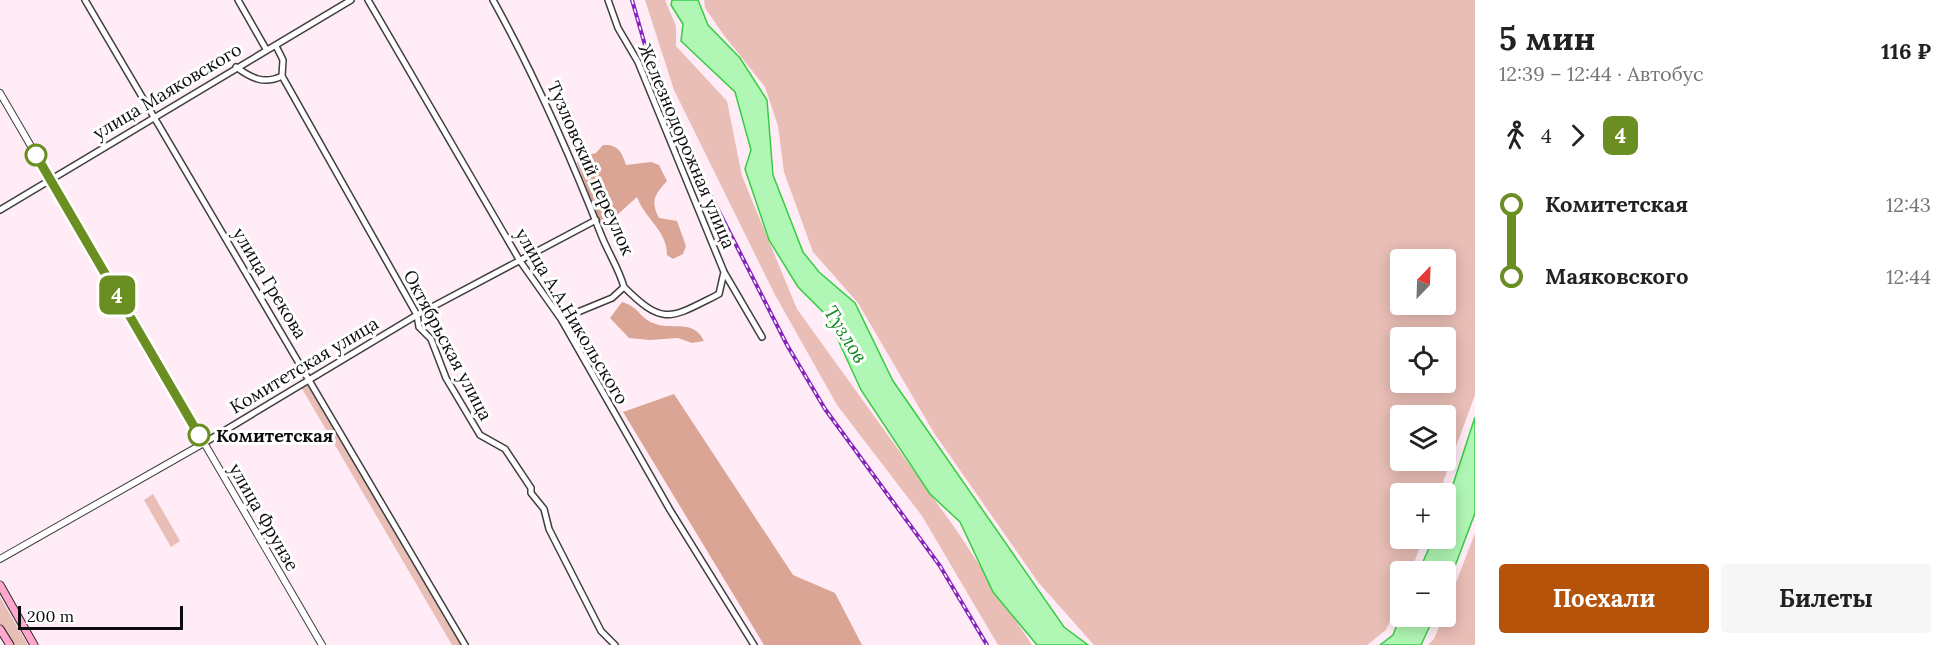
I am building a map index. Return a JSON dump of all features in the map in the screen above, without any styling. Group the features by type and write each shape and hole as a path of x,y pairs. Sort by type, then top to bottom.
{"main road":[{"path":"0,585 34,645"},
{"path":"0,629 10,645"}],"street":[{"name":"улица Грекова","path":"85,0 465,645"},
{"path":"238,0 266,49"},
{"name":"улица Маяковского","path":"0,210 351,0"},
{"name":"улица А.А.Никольского","path":"368,0 520,261 561,319 670,510 754,645"},
{"name":"Тузловский переулок","path":"493,0 526,61 624,287"},
{"name":"Железнодорожная улица","path":"608,0 618,28 638,62 724,272 762,337"},
{"name":"Октябрьская улица","path":"276,46 283,60 282,76 417,315 419,327 431,339 446,378 480,435 505,449 531,488 531,493 544,509 549,529 601,631 615,645"},
{"path":"236,67 249,76 265,81 282,76"},
{"name":"улица Фрунзе","path":"0,93 322,645"},
{"name":"Комитетская улица","path":"0,560 204,443 417,315 596,220"},
{"name":"Железнодорожная улица","path":"624,287 652,312 668,316 719,294 724,272"},
{"path":"561,319 612,298 624,287"}],"shaded area":[{"path":"645,0 665,0 676,26 676,46 727,101 742,176 797,309 957,531 1032,645 998,645 922,516 837,405 774,293 674,90"},
{"path":"704,0 1475,0 1475,395 1456,447 1456,405 1390,405 1390,471 1447,471 1443,483 1390,483 1390,549 1419,549 1415,561 1390,561 1390,621 1386,630 1367,645 1094,645 1038,582 934,433 858,303 813,252 784,172 778,126 765,87 705,8"},
{"path":"603,145 616,147 626,165 651,162 659,165 667,181 655,198 655,207 659,218 677,221 686,246 683,254 673,259 667,255 660,231 637,197 606,225 601,225 577,163 579,157 596,153"},
{"path":"622,302 653,323 688,327 699,334 704,341 692,343 678,338 650,340 629,338 610,318"},
{"path":"306,385 311,387 462,645 452,645 301,387"},
{"path":"674,394 793,575 835,593 862,645 764,645 623,412"},
{"path":"153,494 180,541 171,547 144,500"},
{"path":"1475,533 1475,645 1428,645 1434,639 1439,627 1456,627 1456,583"},
{"path":"0,597 28,645 13,645 0,624"}],"water":[{"name":"Тузлов","path":"672,0 698,0 708,25 740,58 767,100 773,175 803,252 819,272 855,303 893,381 1064,627 1088,645 1037,645 993,592 960,522 930,494 861,390 827,316 798,287 769,240 745,169 751,150 735,92 681,41 683,24 671,5"},
{"path":"1475,417 1475,513 1456,563 1456,561 1423,561 1429,549 1456,549 1456,483 1453,483"},
{"path":"1396,627 1429,627 1421,645 1380,645 1393,635"}],"railway":[{"path":"632,0 649,59 680,135 787,345 825,409 940,566 987,645"}],"bus line":[{"name":"4","path":"36,155 199,435"}],"place":[{"name":"Комитетская","path":"199,435"}]}
